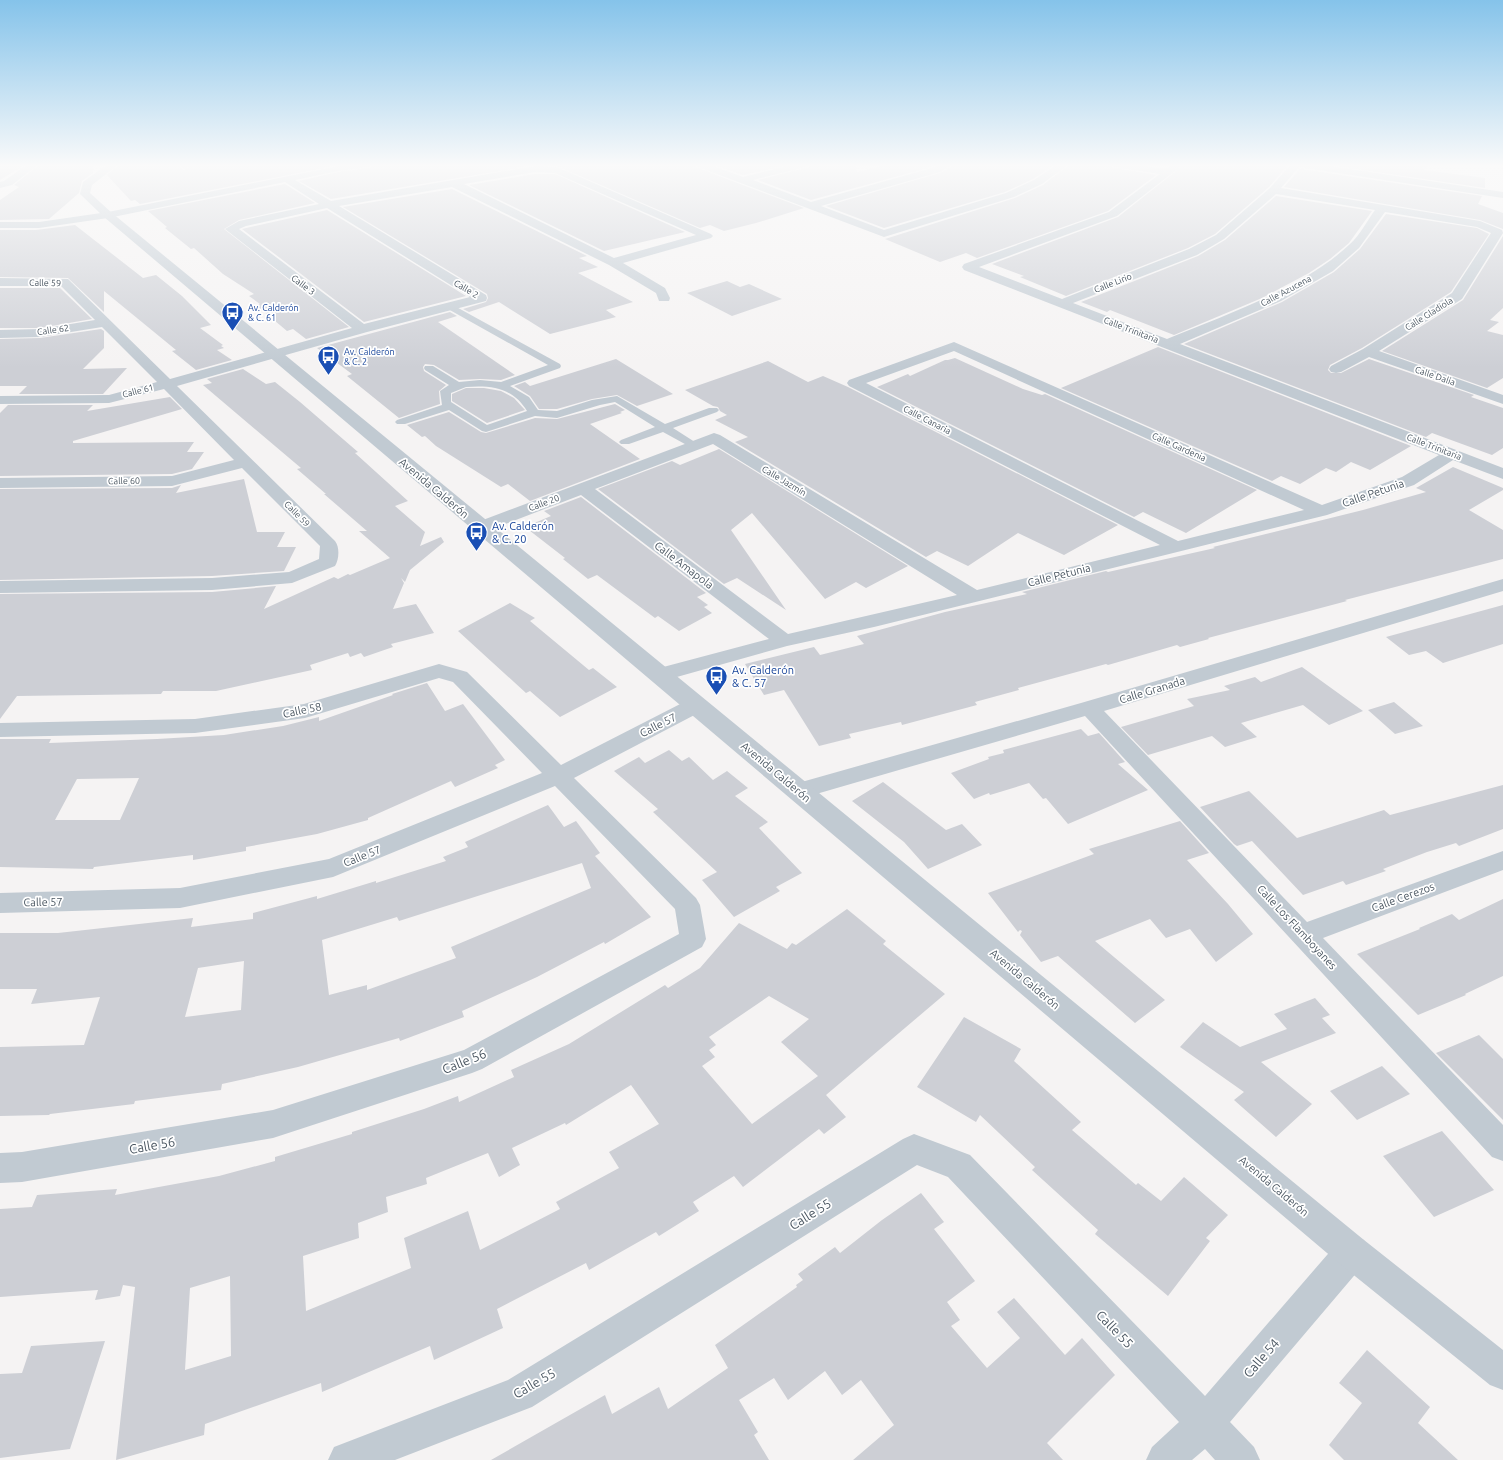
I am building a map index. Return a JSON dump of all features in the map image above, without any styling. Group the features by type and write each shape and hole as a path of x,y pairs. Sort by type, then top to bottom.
{"street":[{"name":"Avenida Calderón","path":"129,232 272,353 1352,1252 1503,1372"},
{"name":"Calle 3","path":"234,232 362,329"},
{"name":"Calle 2","path":"272,353 481,298 373,232"},
{"path":"553,232 613,262 661,291 664,298"},
{"path":"613,262 707,236 698,232"},
{"path":"879,232 884,234 890,232"},
{"name":"Calle Trinitaria","path":"1063,232 968,267 1503,474"},
{"name":"Calle Lirio","path":"1062,303 1193,252 1220,237 1226,232"},
{"name":"Calle Azucena","path":"1168,344 1276,298 1329,268 1355,246 1365,232"},
{"name":"Calle Gladiola","path":"1368,352 1457,296 1498,232"},
{"name":"Calle 59","path":"0,282 64,282 329,545 328,562 292,577 212,584 0,587"},
{"name":"Calle 62","path":"0,334 40,333 106,322"},
{"name":"Calle Canaria","path":"1037,384 954,346 854,383 1175,546"},
{"path":"1336,369 1368,352"},
{"name":"Calle Dalia","path":"1368,352 1503,400"},
{"name":"Calle 61","path":"0,400 109,399 167,384 272,353"},
{"name":"Calle Gardenia","path":"1037,384 1321,511"},
{"name":"Calle Jazmín","path":"584,489 714,438 973,596"},
{"name":"Calle Petunia","path":"659,675 784,640 874,621 1321,511 1408,481 1452,454"},
{"name":"Calle 60","path":"0,483 172,481 245,462"},
{"name":"Calle 20","path":"481,527 584,489"},
{"name":"Calle Amapola","path":"584,489 784,640"},
{"name":"Calle Granada","path":"799,791 1089,708 1503,585"},
{"name":"Calle 58","path":"0,730 194,726 305,711 439,671 460,677 558,776"},
{"name":"Calle 57","path":"0,903 180,898 333,868 558,776 696,705"},
{"name":"Calle Los Flamboyanes","path":"1089,708 1304,934 1503,1147"},
{"name":"Calle 56","path":"0,1168 22,1167 273,1124 472,1060 693,939 687,905 558,776"},
{"name":"Calle Cerezos","path":"1304,934 1503,860"},
{"name":"Calle 55","path":"347,1460 519,1394 914,1149 959,1166 1205,1423"},
{"name":"Calle 54","path":"1165,1460 1205,1423 1352,1252"},
{"path":"1205,1423 1241,1460"}],"lane":[{"path":"451,307 556,366 502,385 470,383 456,385 444,390 446,403 486,429 534,414 553,416 606,399 617,399 694,446"},
{"path":"429,368 456,385"},
{"path":"502,385 525,399 534,414"},
{"path":"401,422 451,406"},
{"path":"626,442 713,410"}],"building":[{"path":"0,232 84,232 143,278 156,275 182,296 211,325 200,328 223,345 221,346 224,348 217,350 232,360 196,370 172,351 176,350 104,291 104,312 68,278 0,277"},
{"path":"170,232 228,232 349,327 306,339 293,329 287,331 256,305 260,304 249,296 254,294 223,274 194,248 191,249"},
{"path":"246,232 363,232 466,296 364,322"},
{"path":"385,232 539,232 587,256 579,258 598,267 578,273 633,302 606,310 616,317 550,334 499,302 469,312 463,309 486,302 488,298 487,294"},
{"path":"565,232 684,232 604,251"},
{"path":"907,232 1049,232 977,258 966,253 940,262 885,239"},
{"path":"1077,232 1217,232 1188,248 1066,296 1020,277 1024,276 992,264"},
{"path":"1234,232 1357,232 1349,243 1330,259 1309,273 1262,298 1174,335 1110,310 1107,312 1081,302 1198,256 1225,240"},
{"path":"1373,232 1485,232 1489,234 1451,292 1362,348 1330,365 1328,370 1331,373 1341,373 1369,359 1474,395 1471,397 1503,408 1503,448 1492,455 1432,433 1426,437 1184,344 1282,302 1334,272 1360,249"},
{"path":"1503,236 1503,308 1490,320 1499,322 1487,331 1503,335 1503,378 1487,388 1382,351 1463,300"},
{"path":"727,281 740,287 749,284 782,299 732,316 687,293"},
{"path":"0,288 60,288 92,319 40,328 0,328"},
{"path":"450,312 457,316 438,322 515,375 501,380 459,380 434,365 425,364 423,367 424,371 446,385 439,391 440,404 399,418 347,376 352,374 317,348"},
{"path":"101,329 104,331 104,348 83,369 127,368 103,394 19,394 27,386 0,386 0,339 40,338"},
{"path":"1158,347 1411,446 1370,470 1351,462 1336,472 1326,468 1300,484 1281,476 1272,481 1061,388"},
{"path":"955,358 1023,389 1042,395 1045,394 1257,490 1186,533 1143,512 1134,517 877,387 908,374 910,376 945,360"},
{"path":"616,359 673,394 637,406 617,395 592,399 557,409 539,409 530,396 514,386 525,382 530,386"},
{"path":"768,361 808,382 823,376 848,387 1118,525 1064,555 1018,533 968,566 937,551 926,557 735,442 748,437 715,420 727,415 720,411 718,407 713,406 685,390"},
{"path":"243,369 266,384 275,382 300,402 358,452 355,453 408,501 395,506 425,532 420,546 441,537 444,542 410,570 405,582 401,578 404,583 393,609 416,604 434,633 391,644 393,647 364,657 361,653 350,657 348,653 310,665 312,670 216,691 163,691 161,694 17,696 0,719 0,594 212,592 276,586 264,609 334,577 338,579 348,574 350,575 390,558 359,531 367,531 297,469 301,468 203,385 212,383 207,379"},
{"path":"466,388 484,388 501,391 514,398 525,410 487,423 452,401 452,394"},
{"path":"170,397 182,409 73,441 73,443 194,442 187,452 204,452 192,469 172,474 0,476 0,413 8,405 93,405 87,411"},
{"path":"615,404 625,410 620,412 622,413 590,424 640,459 530,501 508,484 501,487 436,446 425,436 422,437 407,425 449,412 481,432 486,433 535,418 557,419"},
{"path":"719,449 908,566 866,588 856,582 825,599 752,513 731,530 786,610 737,578 724,584 598,489 672,461 680,465"},
{"path":"1453,467 1503,488 1503,490 1469,510 1503,530 1503,559 1345,600 1347,601 1208,638 1209,639 1180,647 1177,645 1108,665 1106,664 1018,688 1019,690 975,702 977,705 902,725 901,722 849,734 851,738 819,746 784,690 764,695 745,664 814,647 820,655 864,644 857,636 945,612 1027,594 1022,592 1106,571 1108,572 1215,548 1213,547 1363,510 1426,492 1416,488"},
{"path":"244,479 257,532 285,532 277,547 296,547 284,571 212,576 0,580 0,489 172,488 181,485 176,493"},
{"path":"581,497 706,593 697,597 708,605 704,607 712,613 679,631 658,616 655,618 597,575 588,579 563,559 565,558 525,527 551,516 544,511"},
{"path":"510,603 535,618 530,621 589,670 593,668 617,687 560,717 530,691 526,693 458,631"},
{"path":"1503,605 1503,644 1443,663 1426,651 1409,655 1386,637"},
{"path":"1302,667 1363,711 1329,725 1303,705 1241,723 1257,737 1225,747 1212,736 1148,755 1121,727 1194,706 1187,699 1230,690 1224,686 1255,677 1261,682"},
{"path":"427,683 445,711 463,704 505,760 495,765 498,768 455,787 451,781 368,818 368,820 317,834 246,847 246,851 193,860 193,855 94,867 93,869 0,867 0,739 51,739 49,743 224,735 283,726 319,717 319,721 393,695 392,694","holes":["139,778 120,820 55,820 77,779"]},
{"path":"1394,702 1423,726 1395,734 1368,710"},
{"path":"1081,729 1088,736 1099,733 1125,762 1118,764 1148,790 1068,824 1046,798 1043,799 1029,783 990,795 989,793 974,799 951,773 989,759 988,757 1004,753 1003,750"},
{"path":"669,750 682,761 689,757 713,780 727,771 748,788 735,796 768,822 759,828 802,873 776,887 780,891 734,917 702,880 717,872 653,812 658,809 614,771 639,757 645,763"},
{"path":"883,782 946,830 962,824 982,845 928,869 904,842 852,801"},
{"path":"1503,785 1503,829 1459,846 1456,843 1427,852 1383,869 1386,871 1346,885 1343,881 1303,895 1252,841 1237,846 1200,807 1249,791 1297,838 1384,810 1390,815"},
{"path":"548,805 564,827 576,821 600,853 595,856 651,917 605,944 604,942 537,977 462,1011 464,1017 400,1041 399,1038 298,1067 222,1084 221,1090 135,1101 134,1104 49,1115 0,1116 0,1047 84,1045 100,997 31,1004 37,989 0,989 0,933 58,933 193,918 191,927 253,919 253,913 317,896 317,899 376,881 376,883 446,861 443,857 468,847 465,842","holes":["582,863 591,888 451,947 456,958 367,990 367,985 329,995 322,940 397,917 399,921","244,961 241,1010 185,1017 198,968"]},
{"path":"1180,821 1209,853 1187,860 1228,904 1253,934 1216,962 1190,929 1166,938 1150,919 1095,941 1165,1000 1135,1023 1058,956 1041,962 1020,935 1022,931 1020,930 1018,932 988,893 1094,854 1089,849"},
{"path":"1503,899 1503,976 1465,994 1466,995 1418,1015 1357,954 1420,929 1419,928 1452,914 1459,920"},
{"path":"847,909 886,941 883,944 945,994 826,1095 846,1117 824,1134 819,1129 743,1187 734,1176 693,1202 699,1211 659,1236 656,1232 589,1270 586,1263 497,1309 503,1328 434,1360 430,1346 322,1392 321,1383 205,1424 204,1435 116,1460 135,1287 123,1285 120,1296 95,1300 98,1290 0,1297 0,1209 32,1207 37,1195 117,1189 115,1195 219,1176 275,1161 275,1157 352,1134 352,1132 424,1109 458,1096 459,1102 514,1077 511,1070 569,1044 665,985 668,988 700,968 739,923 787,949 792,943 796,945","holes":["769,996 809,1019 781,1042 818,1076 752,1124 702,1066 715,1057 709,1050 716,1045 709,1037","631,1085 659,1124 609,1152 619,1168 556,1202 560,1209 480,1250 468,1211 404,1238 411,1268 306,1311 303,1256 359,1238 358,1223 388,1212 386,1197 427,1184 426,1178 488,1153 499,1177 520,1165 512,1148 565,1123 566,1125","230,1276 231,1356 185,1370 190,1288"]},
{"path":"1315,998 1330,1015 1322,1018 1336,1033 1261,1062 1312,1104 1276,1137 1234,1100 1244,1092 1180,1047 1203,1022 1240,1047 1287,1029 1274,1014"},
{"path":"964,1017 1021,1049 1014,1061 1081,1122 1072,1130 1136,1185 1138,1183 1161,1201 1184,1177 1228,1215 1206,1238 1210,1241 1168,1296 1095,1234 1098,1230 1032,1170 1035,1167 980,1115 976,1122 917,1087"},
{"path":"1479,1035 1503,1059 1503,1120 1436,1053"},
{"path":"1382,1066 1410,1094 1357,1120 1330,1091"},
{"path":"1442,1131 1494,1190 1434,1217 1383,1156"},
{"path":"921,1193 944,1222 934,1229 975,1281 947,1302 960,1320 951,1326 987,1368 1020,1338 997,1312 1014,1298 1065,1355 1082,1338 1115,1375 1047,1443 1063,1460 853,1460 894,1425 861,1380 842,1395 825,1371 788,1400 774,1378 739,1400 758,1432 754,1435 769,1460 491,1460 605,1395 612,1414 659,1387 668,1409 728,1368 715,1345 797,1287 796,1285 803,1280 798,1274 835,1247 840,1253 882,1220"},
{"path":"105,1341 70,1449 0,1458 0,1374 22,1373 31,1346"},
{"path":"1367,1350 1430,1407 1418,1423 1458,1460 1344,1460 1329,1445 1362,1403 1339,1383"}],"place":[{"name":"Av. Calderón & C. 61","path":"232,332"},
{"name":"Av. Calderón & C. 2","path":"328,376"},
{"name":"Av. Calderón & C. 20","path":"477,552"},
{"name":"Av. Calderón & C. 57","path":"716,696"}]}
